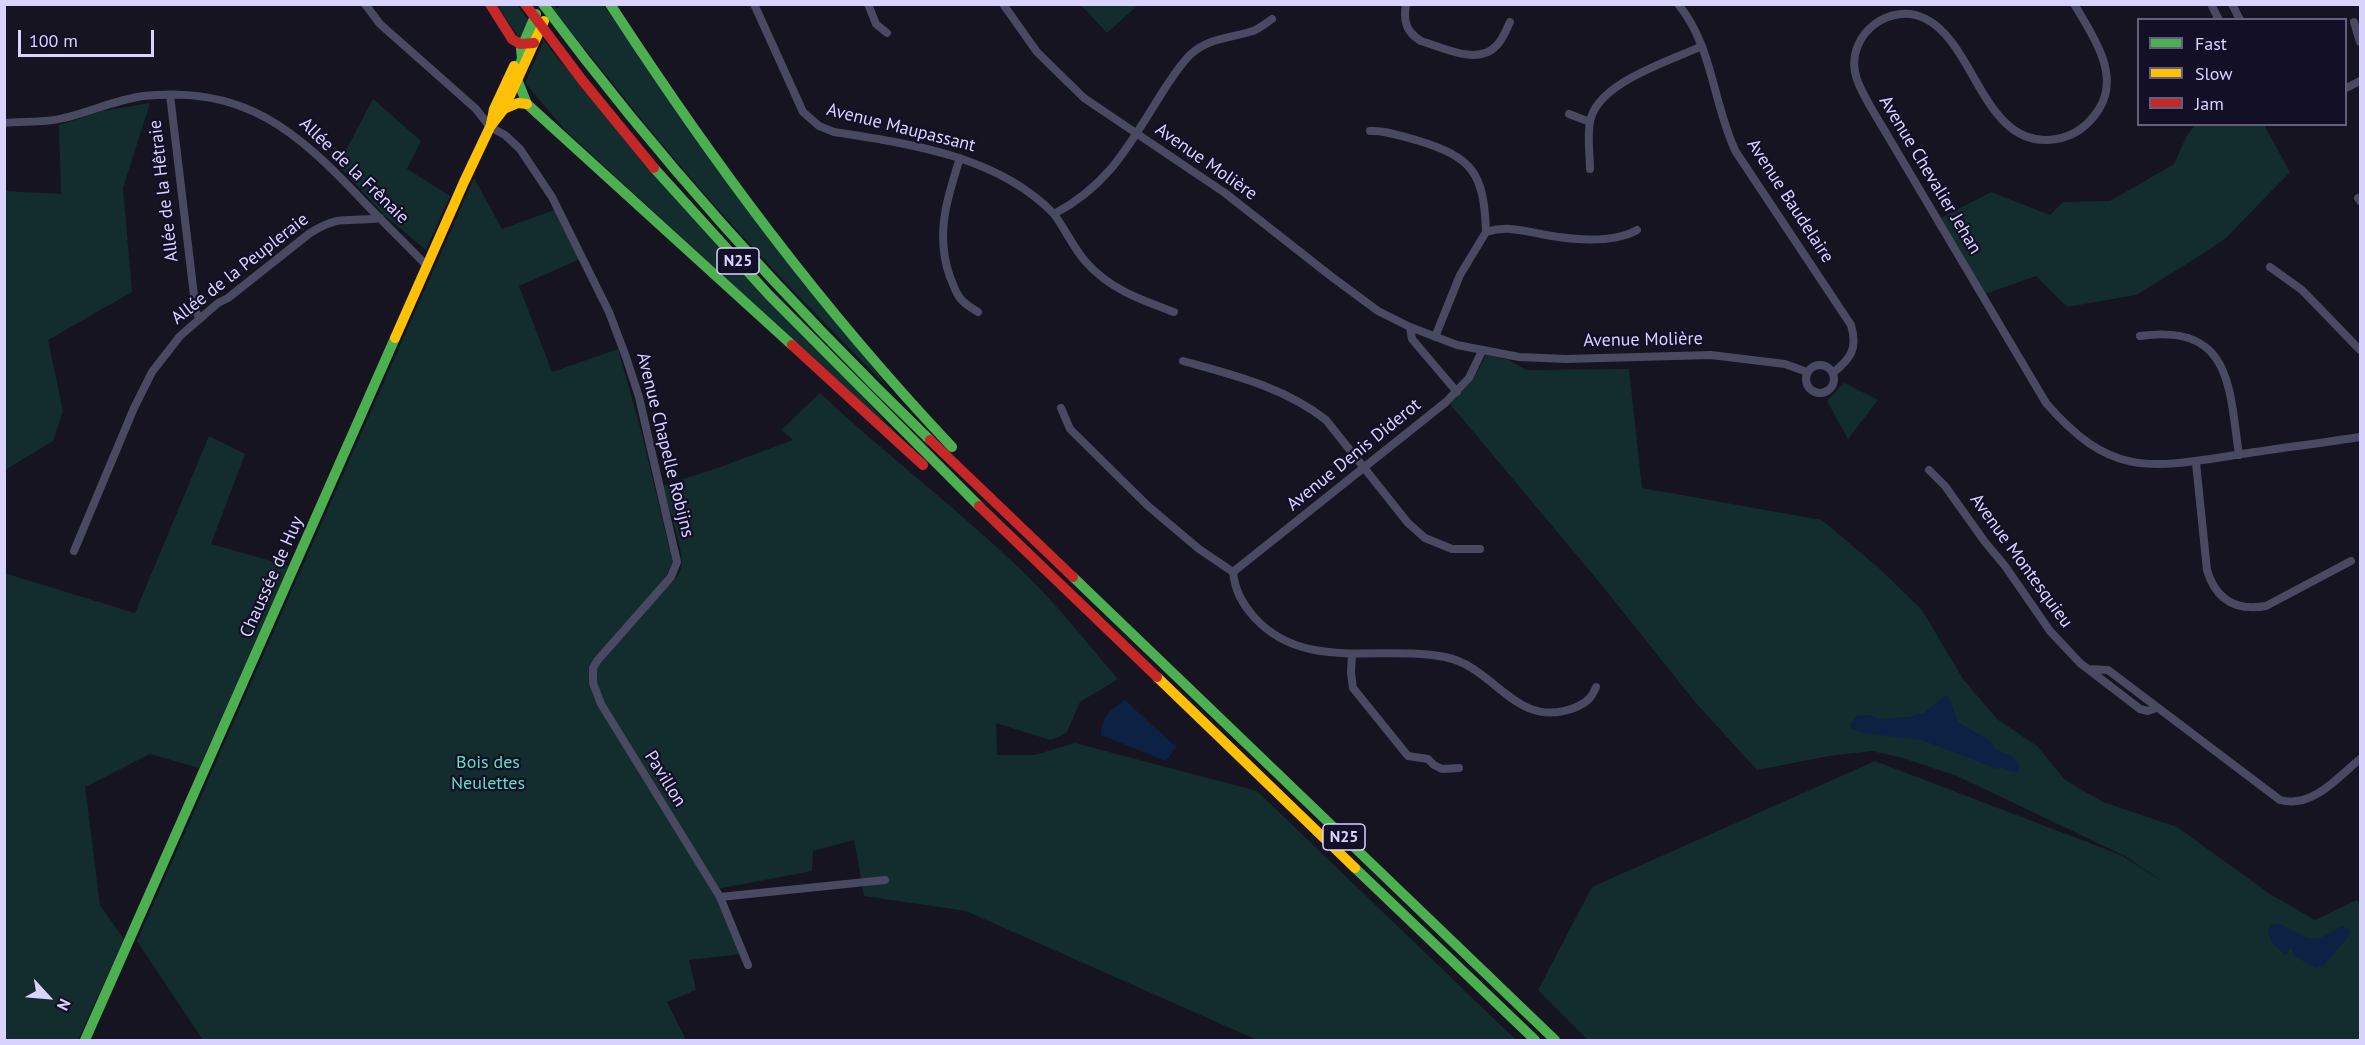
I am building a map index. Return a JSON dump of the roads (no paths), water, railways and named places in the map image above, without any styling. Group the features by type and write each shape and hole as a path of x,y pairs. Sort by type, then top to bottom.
{"main road":[{"path":"490,4 512,39 527,43"},
{"name":"N25","path":"525,4 615,120 686,204 799,327 971,499 1535,1041"},
{"name":"Chaussée de Huy","path":"86,1041 490,127 494,109 527,43 543,4"},
{"path":"542,24 543,4"},
{"name":"N25","path":"543,4 624,110 756,261 875,385 1555,1041"},
{"name":"Chaussée de Huy","path":"490,127 504,108 518,81 527,43 542,24 550,4"},
{"path":"610,4 653,72 718,166 779,247 869,357 927,422 982,477 987,494"},
{"path":"497,18 500,29 527,43"},
{"path":"518,81 527,104 956,494 971,499"},
{"path":"504,108 518,103 527,104"}],"street":[{"name":"Avenue Chapelle Robijns","path":"365,4 380,24 476,109 490,127 510,139 533,166 552,197 609,312 639,397 677,562 671,577 601,654 595,664 593,674"},
{"name":"Avenue Maupassant","path":"754,4 799,104 813,122 834,132 931,150 960,158 1029,191 1054,214 1085,261 1097,274 1119,290 1174,312"},
{"path":"868,4 876,24 887,33"},
{"name":"Avenue Molière","path":"1003,4 1020,30 1050,67 1084,98 1226,193 1332,277 1378,310 1410,327 1435,338 1482,351 1540,358 1711,355 1785,364 1807,372 1819,365 1829,368 1833,374"},
{"path":"1406,4 1406,25 1414,37 1473,56 1488,53 1495,48 1510,22"},
{"name":"Avenue Baudelaire","path":"1678,4 1702,46 1726,129 1736,152 1851,325 1854,341 1850,356 1845,364 1833,374"},
{"name":"Avenue Chevalier Jehan","path":"2074,4 2103,58 2108,85 2102,106 2093,119 2070,136 2038,140 2022,135 2011,128 1990,104 1946,36 1936,25 1924,18 1909,14 1896,14 1882,19 1869,28 1860,41 1855,58 1855,72 1860,88 2046,403 2066,426 2088,444 2106,454 2127,461 2158,465 2196,462 2361,437"},
{"path":"2211,4 2218,18"},
{"path":"2232,4 2239,18"},
{"path":"1054,214 1083,197 1100,182 1173,76 1196,50 1228,36 1253,31 1272,19"},
{"path":"2354,22 2361,42"},
{"path":"1590,169 1590,122 1601,100 1616,87 1702,46"},
{"path":"2347,88 2361,81"},
{"name":"Allée de la Frênaie","path":"4,123 55,120 127,99 170,94 223,100 274,122 295,135 318,155 427,266"},
{"name":"Allée de la Hêtraie","path":"170,94 188,255 196,312 200,319"},
{"path":"1569,114 1590,122"},
{"path":"1370,131 1383,131 1440,147 1464,162 1476,177 1483,192 1486,232 1460,275 1435,338"},
{"path":"960,158 944,211 944,252 958,297 978,312"},
{"name":"Allée de la Peupleraie","path":"74,551 146,383 166,352 200,319 324,224 348,218 380,218"},
{"path":"1486,232 1513,228 1580,239 1626,237 1637,230"},
{"path":"2270,267 2302,290 2361,350"},
{"path":"1410,327 1412,339 1456,392"},
{"path":"2140,336 2157,333 2190,338 2214,354 2228,378 2240,455"},
{"name":"Avenue Denis Diderot","path":"1233,572 1456,392 1473,371 1482,351"},
{"path":"1183,361 1276,390 1310,407 1326,420 1408,523 1425,538 1452,549 1480,549"},
{"path":"1807,372 1806,379 1809,388 1820,393 1828,391 1832,386 1833,374"},
{"path":"1061,408 1070,429 1148,506 1199,549 1233,572 1235,588 1242,601 1270,632 1289,643 1308,650 1352,654 1446,657 1479,672 1519,705 1542,711 1563,711 1577,706 1591,698 1596,687"},
{"path":"2196,462 2207,570 2212,586 2228,601 2240,607 2266,606 2351,561"},
{"name":"Avenue Montesquieu","path":"1929,470 1945,486 2050,631 2080,663 2140,709 2148,711 2156,708 2170,716 2271,794 2289,802 2306,800 2318,794 2361,759"},
{"path":"1352,654 1353,688 1408,756 1428,759 1442,769 1459,768"},
{"name":"Pavillon","path":"593,674 595,692 601,704 720,897 748,965"},
{"path":"720,897 885,880"}],"water":[{"path":"1946,695 1949,697 1958,722 1990,741 1995,749 2014,759 2019,771 2012,772 2002,767 1997,769 1922,740 1864,733 1851,728 1850,723 1857,716 1869,715 1879,719 1908,717 1924,713"},
{"path":"1125,700 1176,747 1166,761 1101,735 1107,714"},
{"path":"2280,924 2311,938 2323,936 2342,926 2350,930 2349,936 2323,966 2316,968 2294,956 2291,947 2286,955 2272,943 2268,932 2271,925"}],"park label":[{"name":"Bois des Neulettes","path":"488,774"}]}
